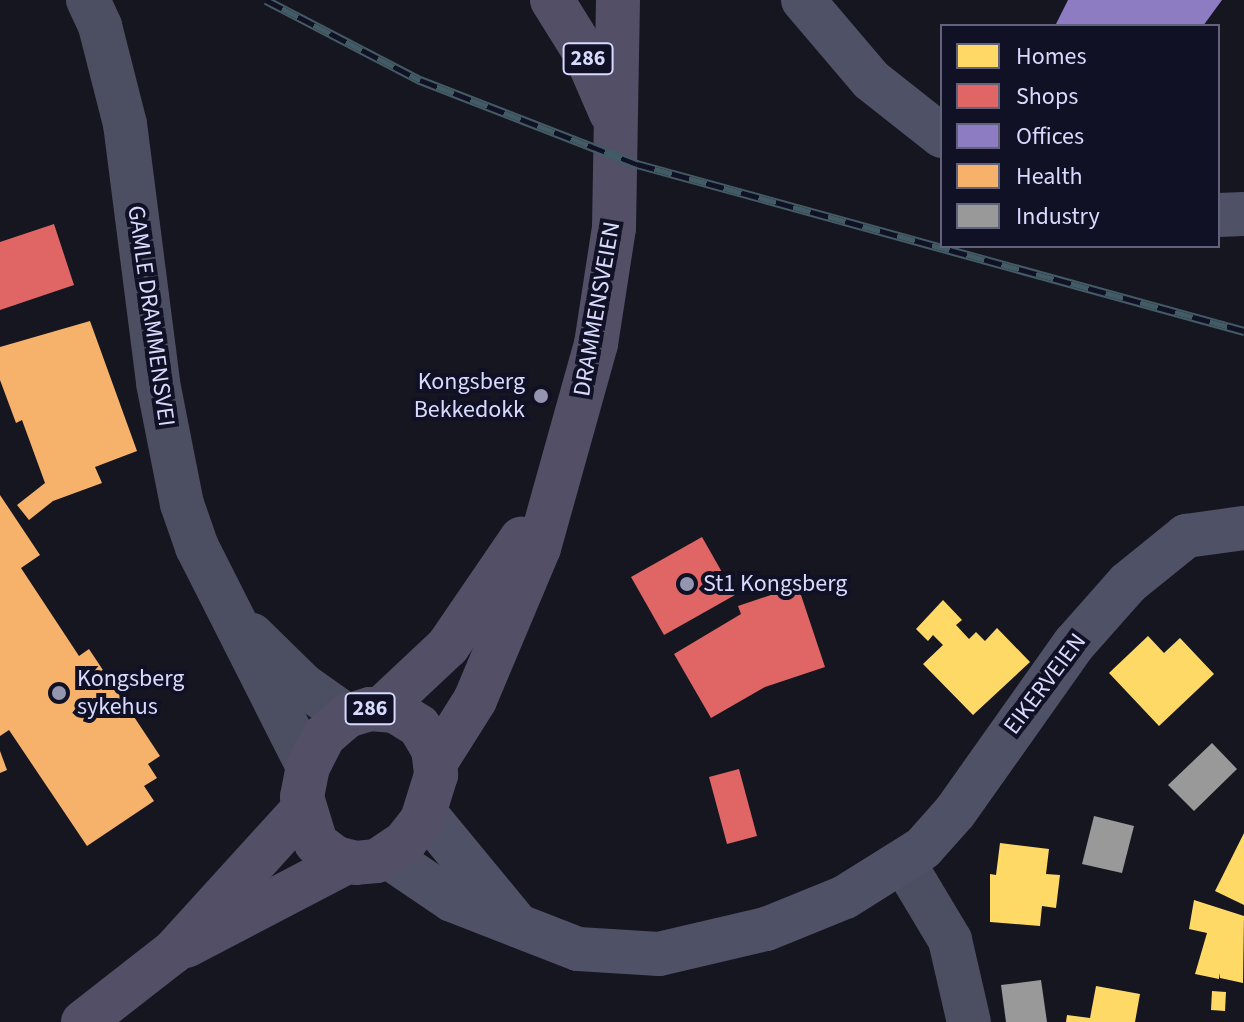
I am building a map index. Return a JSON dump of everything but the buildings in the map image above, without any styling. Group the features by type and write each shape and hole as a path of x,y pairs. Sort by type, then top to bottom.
{"main road":[{"name":"DRAMMENSVEIEN","path":"552,0 596,75 615,123"},
{"name":"DRAMMENSVEIEN","path":"436,762 475,700 539,548 581,405 605,294 615,199 618,0"},
{"path":"803,0 871,80 940,134"},
{"path":"1220,215 1244,214"},
{"name":"DRAMMENSVEIEN","path":"364,713 448,646 554,491"},
{"name":"EIKERVEIEN","path":"367,859 452,900 517,924 556,943 604,954 696,949 805,914 904,863 955,812 1026,707 1100,612 1169,546 1226,529"},
{"name":"286","path":"83,1022 173,952 405,842 425,813 436,762 419,726 395,711 364,713 324,736 306,788 173,952"},
{"path":"306,788 316,843 367,859"},
{"name":"EIKERVEIEN","path":"425,813 517,924"}],"street":[{"name":"GAMLE DRAMMENSVEI","path":"88,0 100,26 125,124 158,383 182,504 197,547 239,623 306,788"},
{"name":"GAMLE DRAMMENSVEI","path":"239,623 303,685 364,713"},
{"path":"904,863 946,931 969,1022"}],"railway":[{"path":"266,0 420,80 637,164 940,247"},
{"path":"942,248 1244,331"}],"place":[{"name":"Kongsberg Bekkedokk","path":"541,396"},
{"name":"St1 Kongsberg","path":"687,584"},
{"name":"Kongsberg sykehus","path":"59,693"}]}
